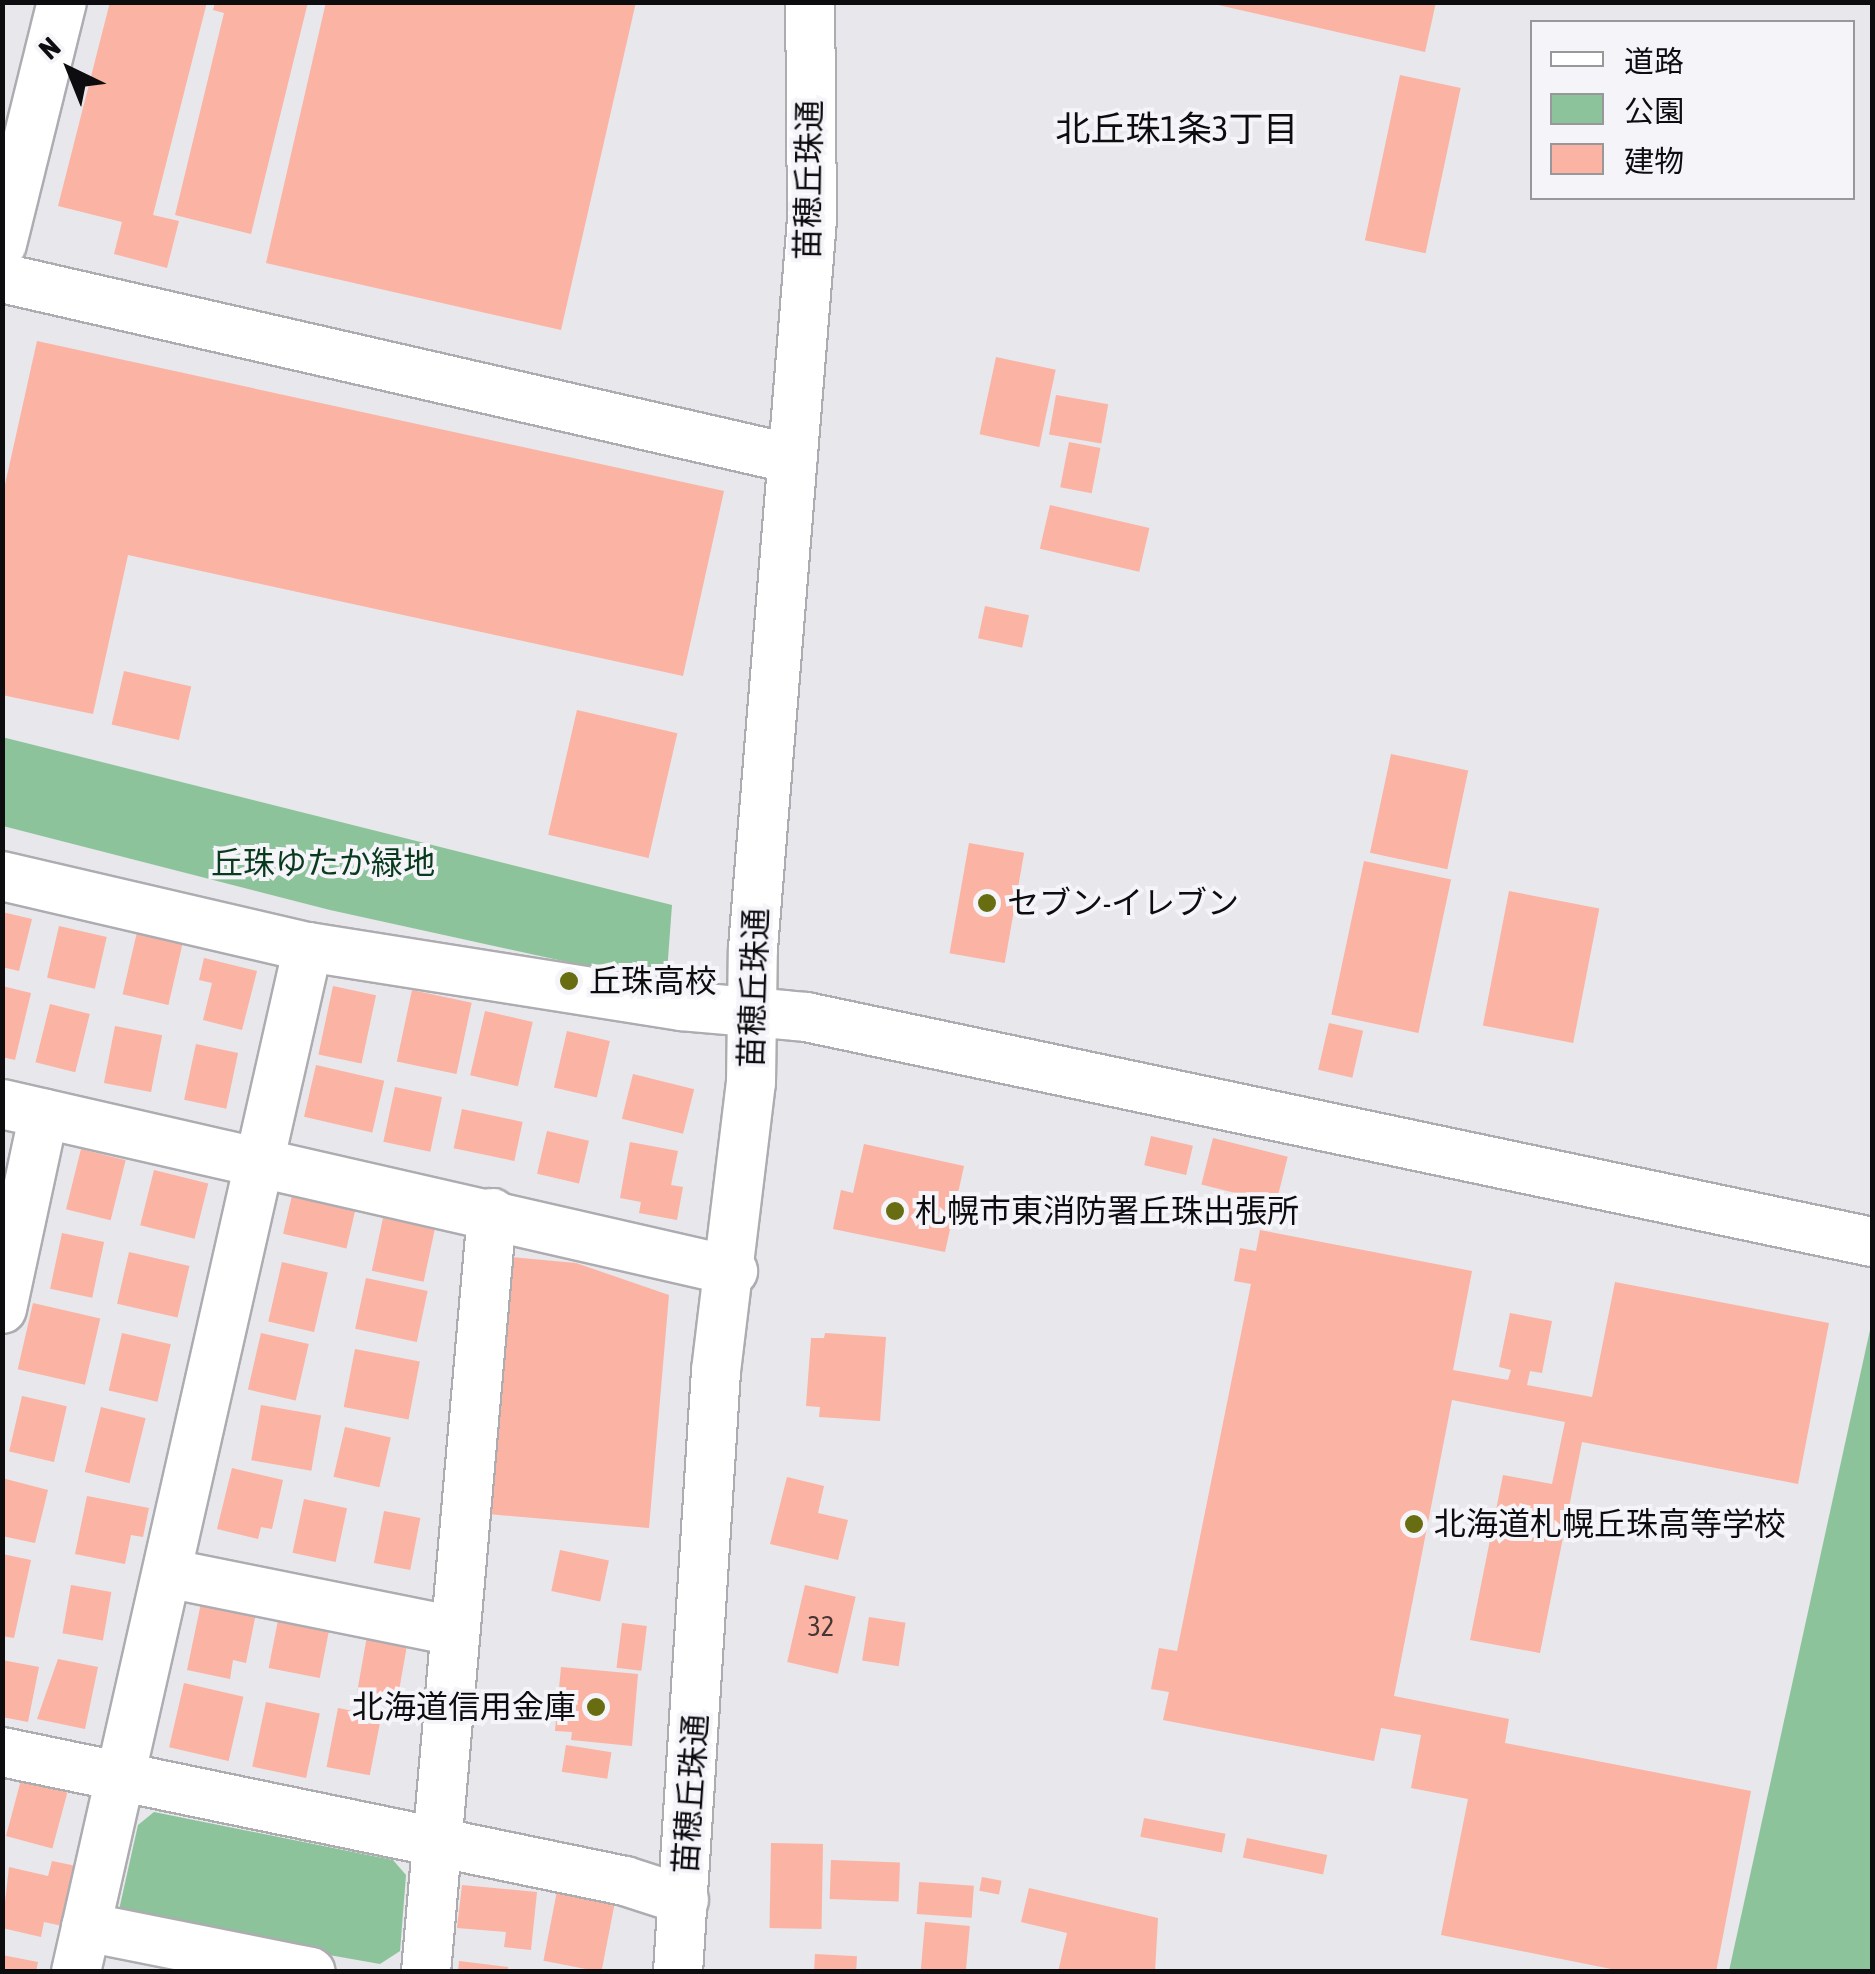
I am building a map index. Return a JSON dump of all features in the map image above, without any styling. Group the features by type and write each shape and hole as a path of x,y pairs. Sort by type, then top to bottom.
{"street":[{"path":"2,244 62,2"},
{"name":"苗穂丘珠通","path":"678,1972 716,1371 733,1271 751,1084 750,1012 812,220 802,7"},
{"path":"2,278 793,460"},
{"path":"2,876 308,947 806,1017 1872,1242"},
{"path":"308,947 81,1950 311,1972"},
{"path":"2,1309 23,1109 733,1271"},
{"path":"426,1972 492,1213"},
{"path":"167,1573 455,1631"},
{"path":"2,1752 120,1780 625,1881 684,1900"}],"green space":[{"name":"丘珠ゆたか緑地","path":"2,737 672,905 667,972 627,975 330,910 3,826"},
{"path":"1872,1321 1872,1971 1729,1971"},
{"path":"154,1812 393,1860 406,1875 400,1951 380,1964 126,1919 119,1910 138,1825"}],"building":[{"path":"110,2 207,2 153,215 179,221 167,268 114,254 122,222 58,206"},
{"path":"215,2 308,2 251,234 175,215 224,13 213,10"},
{"path":"326,2 636,2 561,330 266,263"},
{"path":"1205,2 1436,2 1425,52"},
{"path":"1400,75 1461,88 1426,253 1365,240"},
{"path":"37,341 724,491 683,676 128,555 93,714 2,695 2,498"},
{"path":"996,357 1056,370 1039,447 980,434"},
{"path":"1056,395 1108,404 1101,444 1049,434"},
{"path":"1069,442 1100,448 1092,493 1060,487"},
{"path":"1050,505 1149,528 1139,572 1040,549"},
{"path":"985,606 1029,615 1022,648 978,638"},
{"path":"124,671 191,687 179,740 112,725"},
{"path":"577,710 677,733 649,858 548,835"},
{"path":"1391,754 1468,770 1447,869 1370,853"},
{"name":"セブン-イレブン","path":"969,843 1024,853 1005,963 950,953"},
{"path":"1364,861 1451,880 1418,1033 1331,1015"},
{"path":"1509,891 1599,909 1573,1043 1483,1025"},
{"path":"2,912 32,919 19,971 2,967"},
{"path":"59,926 107,937 95,989 47,978"},
{"path":"137,932 183,943 168,1005 123,994"},
{"path":"204,958 257,971 242,1030 203,1020 212,983 199,980"},
{"path":"2,986 31,993 15,1060 2,1057"},
{"path":"333,986 376,995 361,1064 318,1054"},
{"path":"412,990 472,1003 456,1074 397,1061"},
{"path":"50,1004 90,1014 75,1072 35,1062"},
{"path":"485,1011 533,1022 518,1086 470,1075"},
{"path":"1329,1023 1363,1031 1352,1078 1318,1070"},
{"path":"115,1026 162,1035 151,1092 104,1083"},
{"path":"567,1031 610,1041 597,1097 554,1088"},
{"path":"196,1044 238,1053 226,1109 184,1100"},
{"path":"316,1065 384,1081 372,1132 304,1117"},
{"path":"633,1074 694,1089 683,1134 622,1119"},
{"path":"395,1087 442,1097 430,1152 383,1142"},
{"path":"462,1109 523,1122 514,1161 454,1148"},
{"path":"547,1131 589,1141 579,1184 537,1174"},
{"path":"1151,1136 1193,1146 1186,1175 1144,1165"},
{"path":"1213,1138 1288,1157 1276,1203 1201,1185"},
{"path":"630,1142 678,1151 671,1185 683,1187 677,1220 639,1213 641,1202 620,1198"},
{"name":"札幌市東消防署丘珠出張所","path":"864,1144 964,1166 945,1252 833,1229 841,1190 853,1193"},
{"path":"81,1149 126,1160 111,1220 66,1209"},
{"path":"154,1170 208,1184 195,1239 140,1225"},
{"path":"293,1191 356,1206 346,1248 283,1234"},
{"path":"383,1218 435,1229 424,1282 372,1271"},
{"path":"1260,1230 1472,1271 1453,1370 1508,1380 1511,1370 1499,1367 1510,1313 1552,1321 1542,1373 1530,1371 1527,1385 1592,1397 1615,1282 1829,1323 1798,1484 1582,1442 1540,1653 1470,1640 1503,1475 1552,1484 1565,1422 1452,1400 1394,1696 1509,1719 1505,1743 1751,1791 1716,1972 1626,1972 1441,1935 1468,1799 1411,1788 1421,1735 1381,1728 1374,1761 1163,1720 1169,1692 1151,1689 1159,1648 1177,1651 1251,1284 1234,1281 1240,1248 1256,1251"},
{"path":"62,1233 104,1242 92,1298 50,1289"},
{"path":"129,1252 189,1266 177,1318 117,1304"},
{"path":"511,1257 576,1263 669,1295 649,1528 488,1514"},
{"path":"282,1262 328,1273 314,1332 268,1321"},
{"path":"366,1278 428,1291 417,1342 355,1329"},
{"path":"33,1303 100,1319 85,1385 18,1369"},
{"path":"122,1333 171,1344 157,1402 109,1390"},
{"path":"261,1333 309,1344 296,1401 248,1390"},
{"path":"825,1333 886,1337 880,1421 819,1417 820,1407 806,1406 811,1338 824,1338"},
{"path":"355,1349 420,1362 409,1420 344,1407"},
{"path":"22,1396 67,1406 54,1462 9,1452"},
{"path":"261,1405 321,1416 311,1471 251,1460"},
{"path":"101,1407 146,1418 129,1483 85,1472"},
{"path":"345,1427 391,1438 379,1487 334,1477"},
{"path":"232,1468 283,1480 272,1529 261,1527 258,1539 217,1529"},
{"path":"787,1477 824,1486 818,1513 848,1520 838,1560 770,1544"},
{"path":"2,1478 48,1490 35,1543 2,1536"},
{"path":"87,1496 149,1508 143,1537 131,1535 125,1564 75,1554"},
{"path":"304,1499 347,1508 336,1562 293,1553"},
{"path":"384,1511 420,1518 410,1570 374,1563"},
{"path":"560,1550 609,1560 600,1601 551,1591"},
{"path":"2,1554 31,1560 14,1638 2,1636"},
{"path":"71,1585 111,1592 103,1640 62,1633"},
{"path":"805,1585 856,1597 838,1674 787,1662"},
{"path":"201,1603 256,1613 246,1663 233,1660 230,1679 187,1670"},
{"path":"279,1615 330,1625 320,1678 269,1668"},
{"path":"869,1617 906,1623 899,1666 862,1660"},
{"path":"622,1623 647,1626 641,1671 617,1668"},
{"path":"367,1636 407,1643 398,1697 357,1690"},
{"path":"58,1659 98,1667 85,1729 37,1719"},
{"path":"2,1660 39,1667 28,1722 2,1717"},
{"path":"561,1667 638,1674 632,1746 571,1740 572,1732 555,1731"},
{"path":"184,1683 243,1697 229,1761 169,1747"},
{"path":"266,1702 320,1713 306,1778 252,1767"},
{"path":"338,1708 381,1716 370,1775 327,1767"},
{"path":"566,1745 611,1752 607,1779 562,1772"},
{"path":"21,1780 67,1792 52,1848 6,1836"},
{"path":"1144,1818 1225,1834 1222,1852 1140,1837"},
{"path":"1247,1838 1327,1855 1323,1875 1243,1858"},
{"path":"771,1843 823,1844 822,1929 770,1928"},
{"path":"831,1860 900,1862 899,1901 830,1899"},
{"path":"52,1861 81,1867 67,1927 44,1922 41,1937 2,1928 9,1867 48,1876"},
{"path":"982,1877 1002,1881 999,1895 979,1891"},
{"path":"919,1882 974,1886 972,1918 917,1914"},
{"path":"462,1885 537,1892 531,1950 504,1947 506,1932 457,1928"},
{"path":"1029,1888 1158,1918 1155,1972 1058,1972 1067,1933 1021,1922"},
{"path":"557,1891 615,1902 601,1972 543,1961"},
{"path":"925,1922 970,1926 966,1972 921,1972"},
{"path":"815,1954 857,1956 856,1972 814,1972"},
{"path":"2,1955 38,1962 36,1972 2,1972"},
{"path":"459,1961 508,1967 508,1972 458,1972"}],"place":[{"name":"セブン-イレブン","path":"987,903"},
{"name":"丘珠高校","path":"569,981"},
{"name":"札幌市東消防署丘珠出張所","path":"895,1211"},
{"name":"北海道札幌丘珠高等学校","path":"1414,1524"},
{"name":"北海道信用金庫","path":"596,1707"}],"district":[{"name":"北丘珠1条3丁目","path":"1177,128"}]}
